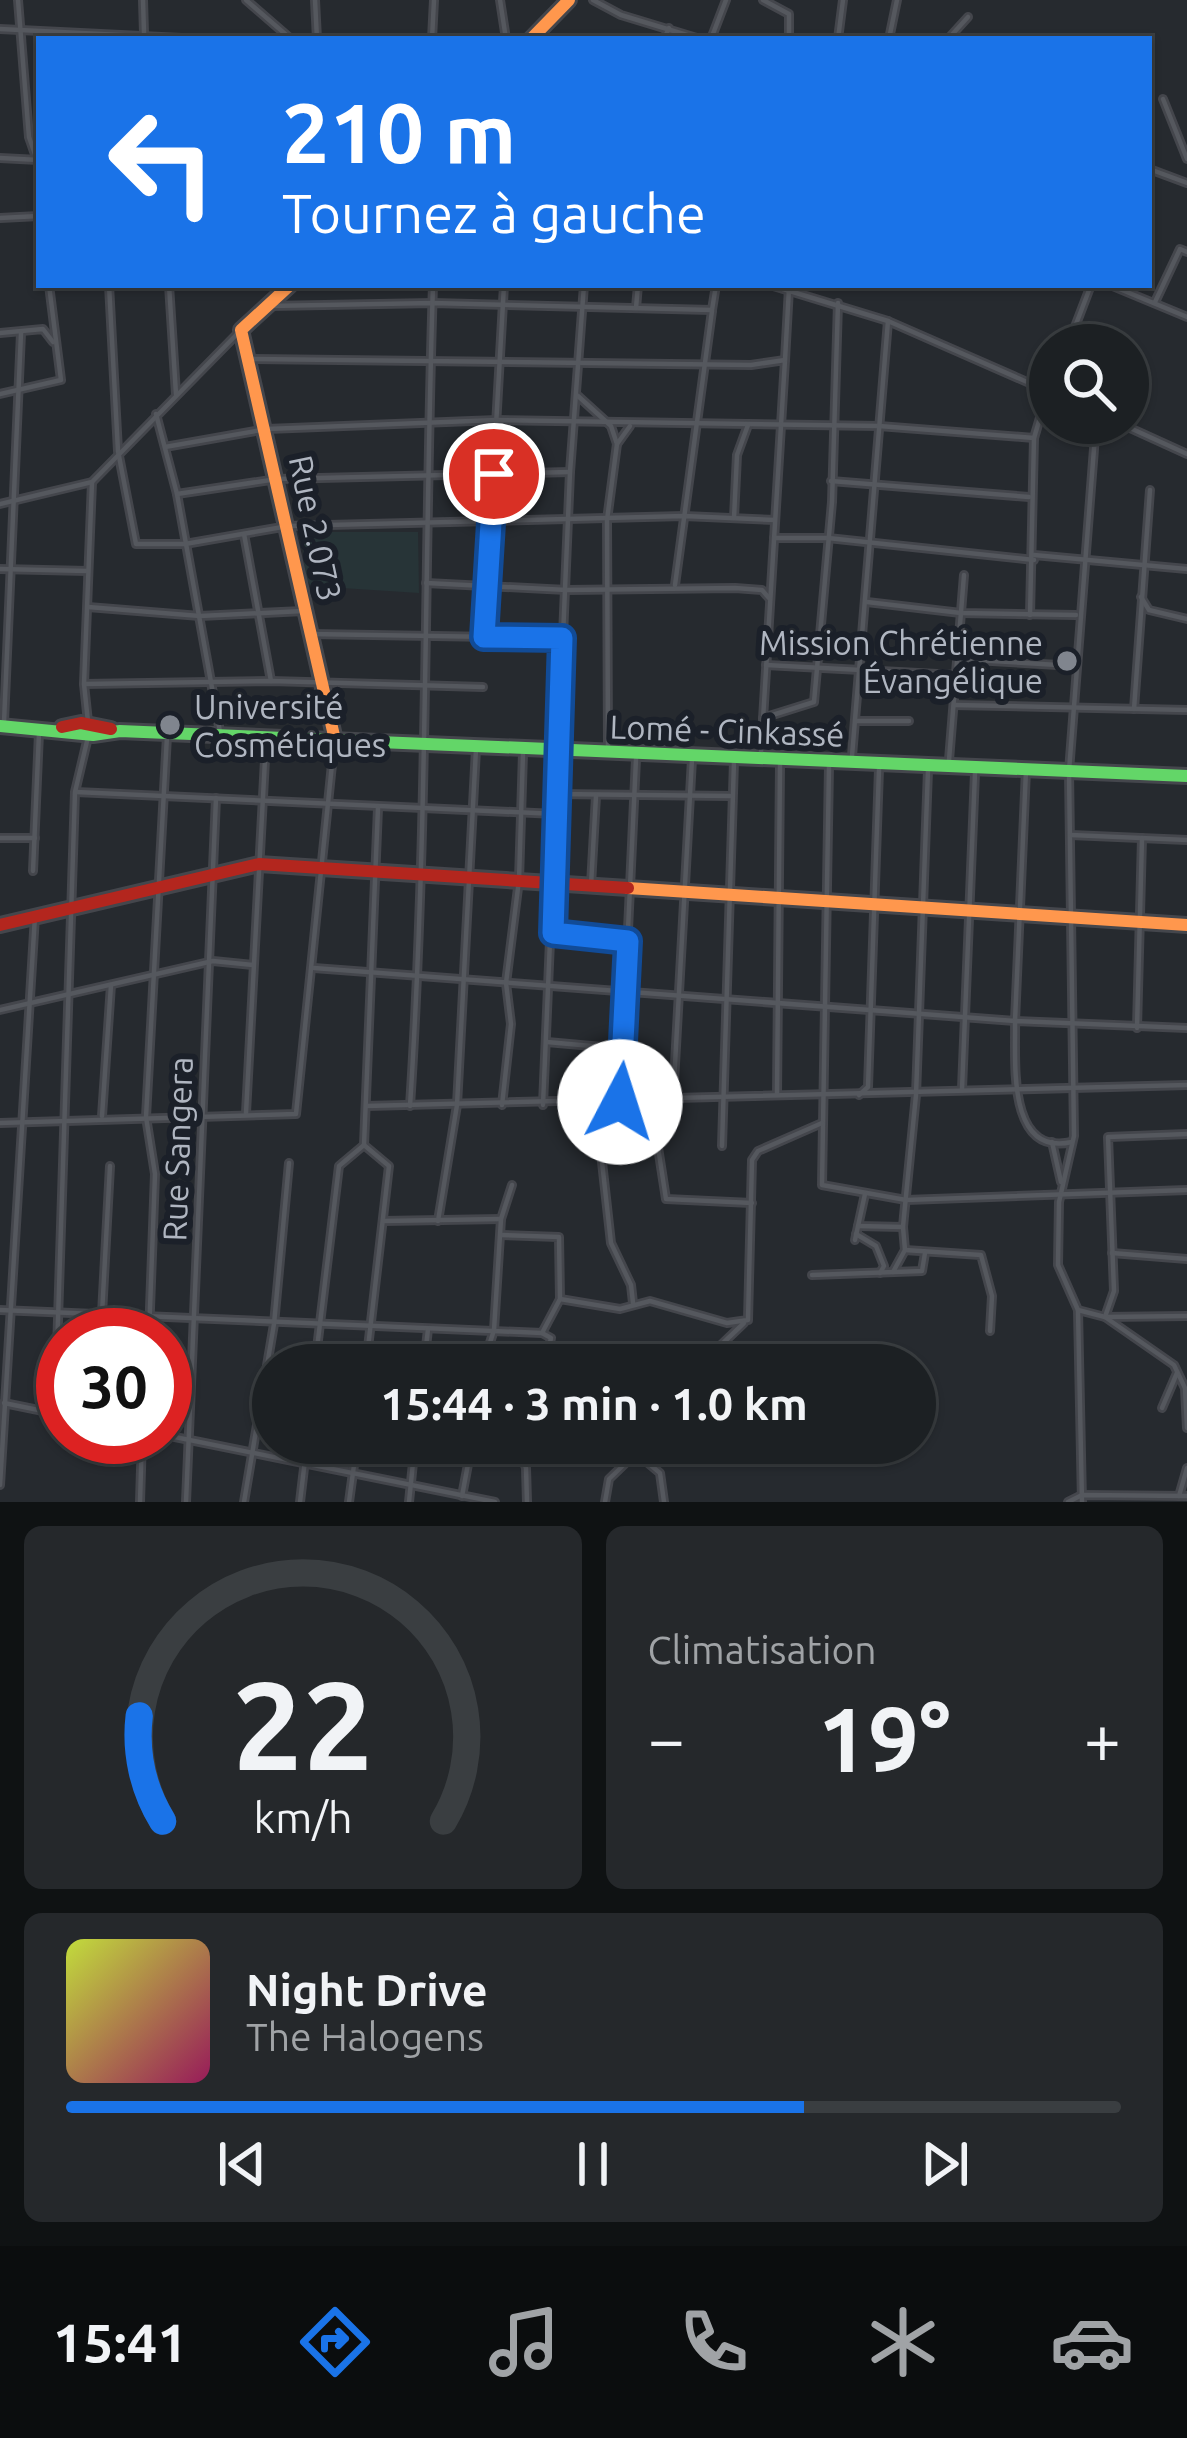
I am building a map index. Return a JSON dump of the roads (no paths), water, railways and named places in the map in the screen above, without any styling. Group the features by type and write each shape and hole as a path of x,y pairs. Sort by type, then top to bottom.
{"main road":[{"path":"534,36 569,0"},
{"path":"241,330 284,288"},
{"name":"Rue 2.073","path":"241,330 334,740"},
{"name":"Lomé - Cinkassé","path":"2,726 1187,776"},
{"path":"0,925 259,864 322,864 971,912 1139,918 1187,925"}],"street":[{"path":"18,0 29,137 36,155"},
{"path":"143,0 144,36"},
{"path":"246,0 288,36"},
{"path":"315,0 317,36"},
{"path":"432,36 434,0"},
{"path":"500,0 506,36"},
{"path":"593,0 621,16 692,36"},
{"path":"712,36 726,0"},
{"path":"764,0 789,14 789,36"},
{"path":"838,36 843,0"},
{"path":"890,36 897,0"},
{"path":"951,36 968,16"},
{"path":"0,28 116,36"},
{"path":"665,36 669,28"},
{"path":"1163,99 1183,132 1187,159"},
{"path":"0,158 36,160"},
{"path":"1152,172 1187,183"},
{"path":"0,218 36,217"},
{"path":"1156,302 1180,250 1187,252"},
{"path":"0,394 61,380 49,288"},
{"path":"109,288 118,451 136,544 185,544 288,526 684,516 775,520"},
{"path":"169,288 176,394"},
{"path":"410,1106 426,810 425,522 433,288"},
{"path":"484,637 504,288"},
{"path":"543,1105 570,472 578,425 583,288"},
{"path":"636,308 638,288"},
{"path":"675,585 716,288"},
{"path":"760,758 789,288 888,320 1029,380"},
{"path":"1076,324 1090,288"},
{"path":"1118,288 1187,316"},
{"path":"269,306 433,303 712,310"},
{"path":"763,718 814,702 832,481 838,303"},
{"path":"852,762 888,320"},
{"path":"0,333 43,328 55,345"},
{"path":"0,504 92,482 241,330"},
{"path":"2,726 21,333"},
{"path":"251,359 751,365 785,360"},
{"path":"577,396 611,426 617,444 608,520 608,752"},
{"path":"156,414 177,494 220,735"},
{"path":"165,447 267,429 497,420 611,426 879,426 1029,438"},
{"path":"734,518 737,455 748,424"},
{"path":"617,444 629,426"},
{"path":"1149,437 1187,454"},
{"path":"1030,614 1034,444"},
{"path":"1082,1499 1078,1310 1058,1265 1062,1190 1073,1142 1069,771 1094,444"},
{"path":"177,494 278,478 570,472"},
{"path":"832,481 1032,498"},
{"path":"56,1308 92,482"},
{"path":"1134,709 1150,490"},
{"path":"244,533 271,681"},
{"path":"774,538 828,538 1187,569"},
{"path":"0,569 88,571"},
{"path":"948,766 964,575"},
{"path":"426,583 567,590 675,585 762,590 770,600"},
{"path":"1141,597 1150,610 1187,620"},
{"path":"867,602 961,613 1078,615"},
{"path":"88,607 200,616 306,610"},
{"path":"311,634 562,638"},
{"path":"0,638 9,637"},
{"path":"958,658 1075,666"},
{"path":"766,665 956,675"},
{"path":"83,684 271,681 483,687"},
{"path":"954,705 1187,710"},
{"path":"856,721 909,721"},
{"path":"33,871 39,728"},
{"path":"149,1308 155,1174 146,1117 167,733"},
{"path":"246,1113 266,737"},
{"path":"0,1123 102,1116 296,1114 331,806 334,740"},
{"path":"438,1221 457,1106 476,746"},
{"path":"502,1105 511,1024 506,983 519,880 523,748"},
{"path":"620,1102 636,753"},
{"path":"673,1100 692,753"},
{"path":"722,1146 734,756"},
{"path":"776,1098 780,759"},
{"path":"829,761 822,1185 906,1200 1062,1190 1187,1190"},
{"path":"875,1097 868,1087 879,763"},
{"path":"886,1271 905,1250 903,1227 916,1095 928,765"},
{"path":"962,1089 975,767"},
{"path":"1026,769 1018,913 1017,1087 1027,1126 1052,1142 1073,1142"},
{"path":"75,792 556,814"},
{"path":"556,794 723,800 733,795"},
{"path":"591,885 596,796"},
{"name":"Rue Sangera","path":"192,1392 216,798"},
{"path":"318,1344 339,1166 364,1145 378,808"},
{"path":"1071,836 1187,840"},
{"path":"0,838 35,838"},
{"path":"1137,1028 1142,838"},
{"path":"0,1485 4,1311 23,1124 35,916"},
{"path":"553,933 628,941"},
{"path":"0,1010 212,962 254,965"},
{"path":"314,968 1072,1025 1187,1028"},
{"path":"102,1116 111,985"},
{"path":"548,1042 626,1049"},
{"path":"366,1106 875,1097 962,1089 1187,1085"},
{"path":"856,1097 868,1087"},
{"path":"651,1100 667,1199 752,1203"},
{"path":"748,1320 754,1154 824,1123"},
{"path":"598,1126 611,1243 631,1286 633,1303"},
{"path":"1105,1317 1114,1292 1108,1137 1187,1134"},
{"path":"1052,1142 1062,1190"},
{"path":"364,1145 389,1166 369,1344"},
{"path":"244,1502 274,1324 289,1163"},
{"path":"102,1308 110,1166"},
{"path":"490,1344 501,1219 512,1185"},
{"path":"856,1233 865,1194"},
{"path":"383,1221 501,1219"},
{"path":"856,1233 903,1227"},
{"path":"856,1233 879,1249 886,1271"},
{"path":"501,1235 559,1237 560,1299 542,1333"},
{"path":"905,1250 981,1255 992,1296 990,1330"},
{"path":"812,1275 922,1271 925,1253"},
{"path":"1112,1253 1187,1259"},
{"path":"560,1299 620,1309 650,1301 727,1323 748,1320"},
{"path":"1078,1310 1105,1317 1187,1316"},
{"path":"4,1311 36,1312"},
{"path":"1105,1317 1165,1357 1177,1373 1185,1388 1187,1428"},
{"path":"192,1320 274,1324 294,1320 542,1333 551,1338 549,1344"},
{"path":"726,1344 734,1328 748,1320"},
{"path":"426,1344 428,1328"},
{"path":"1162,1408 1177,1373"},
{"path":"2,1403 36,1410"},
{"path":"192,1440 250,1453"},
{"path":"140,1502 141,1464"},
{"name":"Rue Sangera","path":"186,1502 188,1464"},
{"path":"300,1502 305,1464"},
{"path":"318,1464 495,1502"},
{"path":"349,1502 354,1464"},
{"path":"409,1502 413,1464"},
{"path":"462,1496 468,1464"},
{"path":"525,1464 526,1502"},
{"path":"605,1502 609,1479 625,1464"},
{"path":"646,1464 660,1473 664,1502"},
{"path":"1068,1502 1183,1496 1187,1468"}],"place":[{"name":"Mission Chrétienne Évangélique","path":"1067,661"},
{"name":"Université Cosmétiques","path":"170,725"}]}
